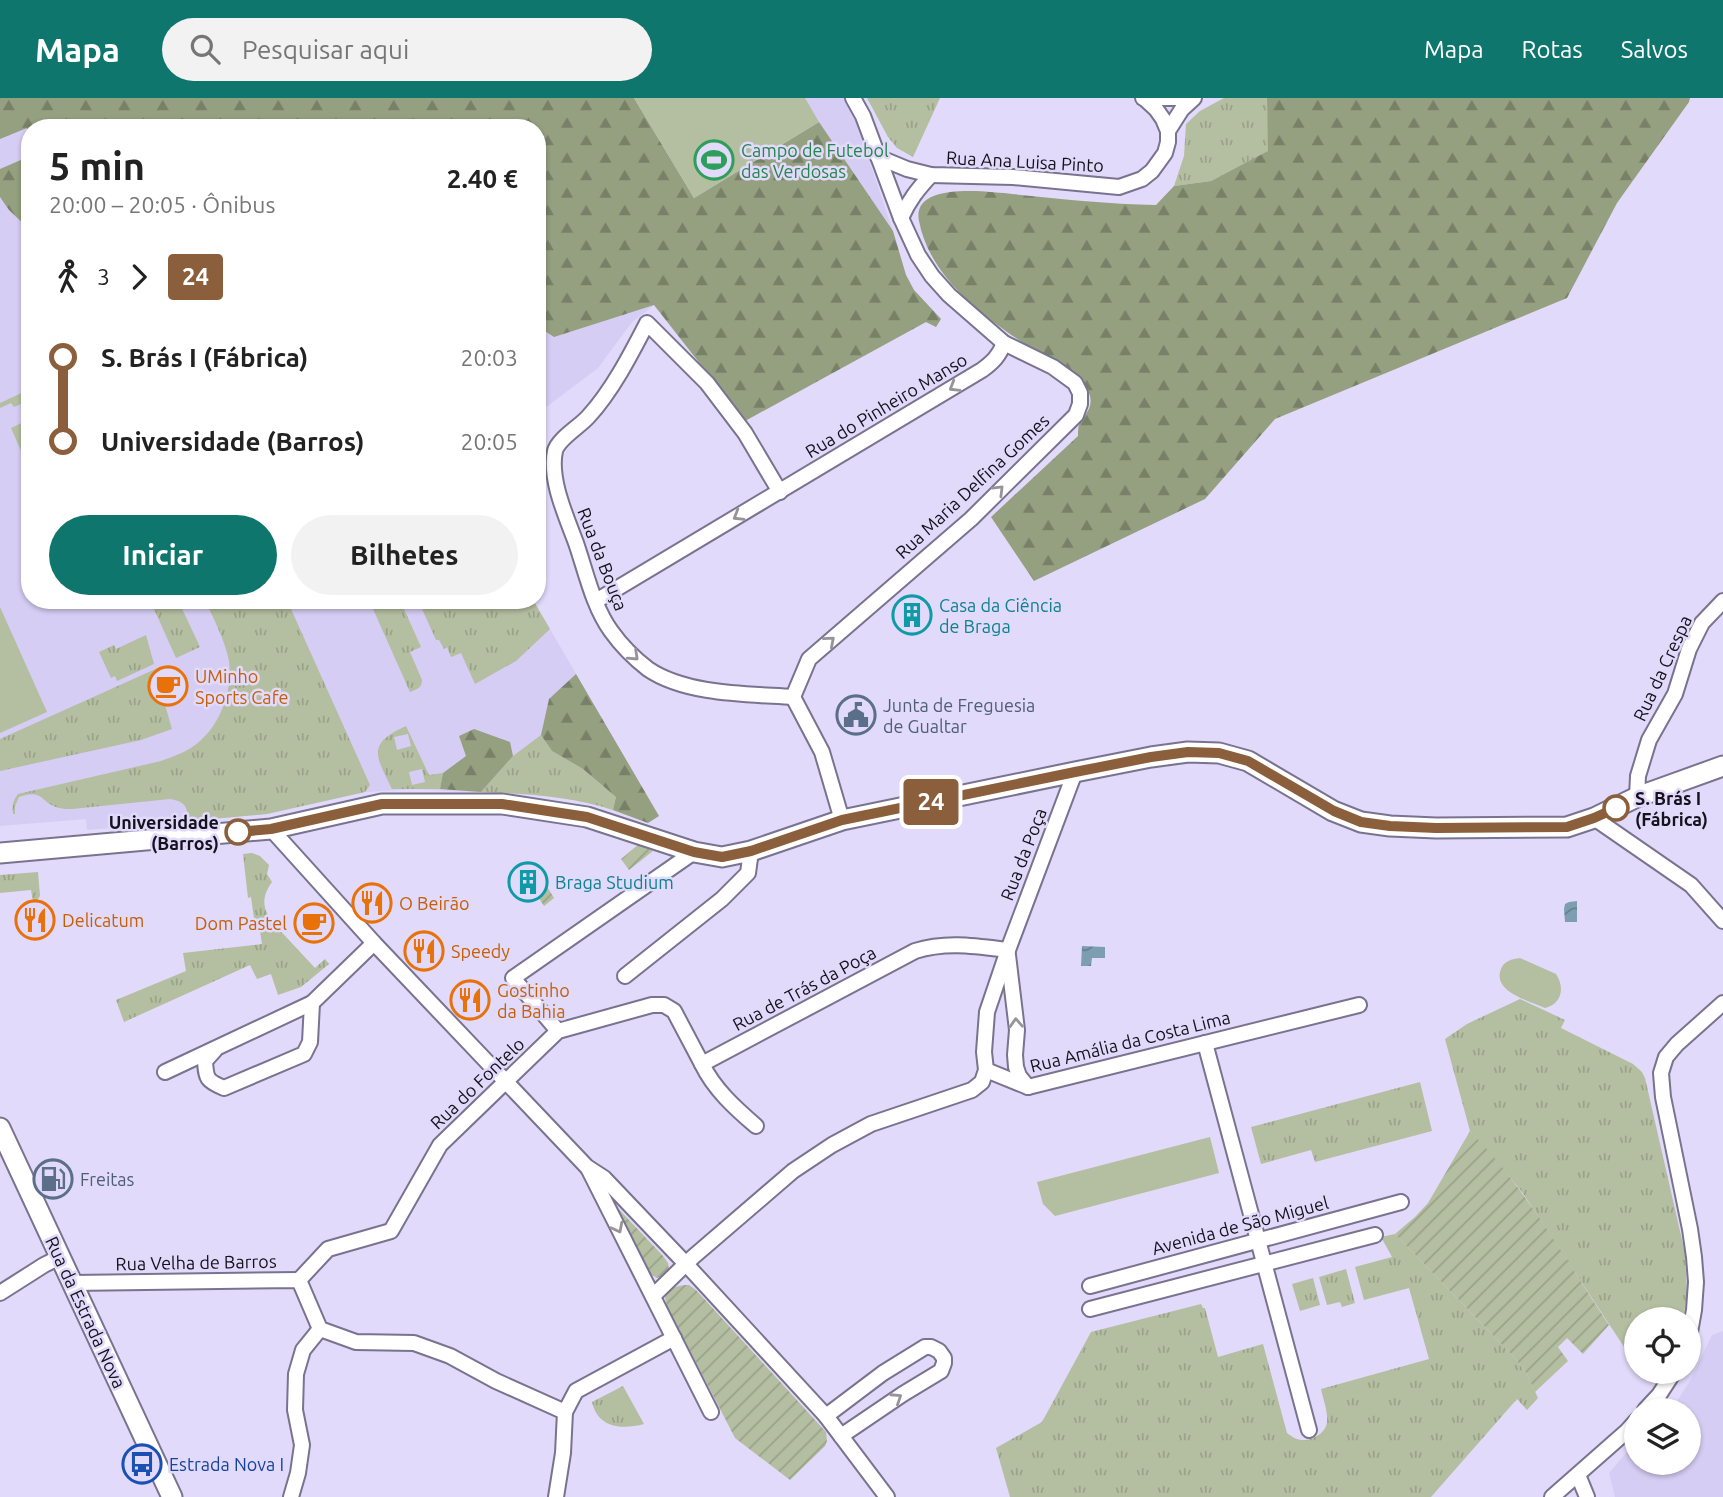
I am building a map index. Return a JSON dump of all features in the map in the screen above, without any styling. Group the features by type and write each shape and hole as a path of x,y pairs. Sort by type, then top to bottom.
{"street":[{"name":"Rua Maria Delfina Gomes","path":"793,696 808,659 971,519 1076,415 1080,404 1080,393 1075,383 1043,362 1004,343 949,295 932,276 918,255 901,218 863,116 853,98"},
{"path":"1143,98 1183,98"},
{"path":"1143,98 1156,109 1168,131"},
{"name":"Rua Ana Luisa Pinto","path":"878,157 931,175 1013,177 1119,187 1152,171 1165,153 1168,131 1182,109 1194,98"},
{"name":"Rua Ana Luisa Pinto","path":"901,218 908,202 931,175"},
{"name":"Rua da Bouça","path":"780,492 745,433 707,383 647,323 604,396 588,417 559,442 555,451 554,472 563,508 596,601 610,630 629,652 649,670 680,684 723,692 793,696"},
{"name":"Rua do Pinheiro Manso","path":"596,601 982,370 999,355 1004,343"},
{"name":"Rua da Crespa","path":"1637,797 1638,776 1650,740 1675,694 1689,649 1702,623 1723,601"},
{"path":"793,696 822,752 842,820"},
{"path":"0,853 271,829 382,804 502,804 587,817 694,852 722,857 751,851 842,820 1151,757 1188,752 1219,753 1248,761 1334,811 1361,822 1424,827 1567,827 1594,818 1637,797 1723,766"},
{"name":"Rua da Poça","path":"986,1070 984,1052 987,1012 1075,772"},
{"path":"1594,818 1691,884 1723,921"},
{"path":"271,829 374,943 587,1167 604,1178 686,1264 822,1413 887,1497"},
{"path":"625,976 722,899 748,873 751,851"},
{"path":"558,1031 513,978 694,852"},
{"path":"166,1072 312,1003 374,943"},
{"name":"Rua de Trás da Poça","path":"702,1065 915,950 943,944 1008,950"},
{"name":"Rua da Poça","path":"1008,950 1017,1030 1016,1066 1019,1076 1028,1087"},
{"path":"215,1049 205,1061 206,1076 224,1088 304,1054 310,1042 312,1003"},
{"path":"1693,1307 1696,1282 1694,1257 1662,1097 1661,1073 1666,1057 1677,1044 1723,1003"},
{"name":"Rua do Fontelo","path":"299,1280 328,1249 391,1231 440,1145 558,1031 652,1005 664,1005 674,1011 702,1065"},
{"name":"Rua Amália da Costa Lima","path":"986,1070 1028,1087 1359,1005"},
{"path":"1205,1043 1309,1430"},
{"path":"702,1065 727,1100 756,1126"},
{"path":"653,1296 793,1171 832,1145 871,1124 972,1090 982,1082 986,1070"},
{"name":"Rua da Estrada Nova","path":"0,1128 172,1497"},
{"path":"587,1167 711,1412"},
{"name":"Avenida de São Miguel","path":"1090,1286 1401,1202"},
{"path":"1090,1309 1375,1235"},
{"path":"0,1293 60,1257"},
{"name":"Rua Velha de Barros","path":"72,1283 299,1280 320,1329"},
{"path":"291,1497 302,1445 295,1410 296,1374 303,1350 320,1329 356,1342 414,1343 450,1356 496,1381 565,1412"},
{"path":"556,1497 562,1463 565,1412 576,1391 674,1338"},
{"path":"822,1413 925,1347 942,1354 944,1363 941,1371 841,1436"},
{"path":"1552,1497 1624,1435"},
{"path":"1578,1475 1587,1497"}],"shaded area":[{"path":"0,98 844,98 856,122 906,275 914,290 941,319 936,327 926,322 745,421 654,305 632,322 598,368 546,407 546,119 21,119 21,609 538,609 659,816 648,823 595,804 551,796 413,789 365,792 267,814 169,823 87,830 86,819 0,826"},
{"path":"1723,1331 1723,1497 1615,1497 1609,1473 1624,1456 1624,1475 1701,1475 1701,1398 1679,1398 1688,1384 1701,1384 1701,1358 1712,1335"}],"green space":[{"path":"0,98 634,98 694,198 819,122 893,231 906,275 914,290 941,319 936,327 926,322 745,421 654,305 554,337 546,332 546,119 21,119 21,130 0,139"},
{"name":"Campo de Futebol das Verdosas","path":"634,98 805,98 819,122 694,198"},
{"path":"867,98 940,98 913,157 897,148 888,137"},
{"path":"1224,98 1267,98 1269,151 1211,181 1174,186 1184,156 1186,124 1200,111"},
{"path":"1267,98 1690,98 1617,203 1567,298 1275,419 1205,499 1034,581 991,517 1078,436 1079,425 1088,412 1090,396 1074,375 1015,338 963,296 935,261 925,242 919,221 920,208 927,200 939,194 970,191 1156,205 1174,186 1211,181 1268,151"},
{"path":"21,160 21,221 0,197 0,169"},
{"path":"21,393 21,404 14,407 11,403 0,408 0,403"},
{"path":"21,423 21,451 11,428"},
{"path":"0,607 47,712 0,733"},
{"path":"154,609 182,609 200,647 176,658"},
{"path":"209,609 291,609 370,785 365,792 267,814 190,821 184,806 170,799 67,809 53,806 33,794 19,797 13,814 13,803 18,794 161,761 191,748 200,741 214,725 224,705 229,683 229,661"},
{"path":"373,609 404,609 421,647 410,652 422,680 417,689 410,692"},
{"path":"422,609 538,609 550,629 516,661 475,684 461,653 451,657 447,647 444,649 439,640 436,640"},
{"path":"146,635 154,664 117,681 115,676 111,678 99,652 114,645 116,649"},
{"path":"160,667 165,678 160,681 166,696 163,698 172,729 141,740 0,771 0,739"},
{"path":"576,674 659,816 648,823 613,810 616,797 583,769 552,751 541,735 549,699"},
{"path":"406,726 429,775 443,773 440,789 392,789 378,752 380,745","holes":["408,734 411,746 397,750 394,737","422,769 425,782 412,785 409,772"]},
{"path":"474,729 510,742 513,756 481,792 440,789 443,773 466,756 459,736"},
{"path":"541,735 552,751 583,769 616,797 613,810 564,799 481,792 513,756"},
{"path":"638,845 653,851 629,870 621,859"},
{"path":"243,854 260,856 269,865 267,874 272,882 267,891 265,906 271,920 315,968 325,959 329,964 301,987 278,995 271,974 257,979 250,965 124,1022 116,1000 186,971 183,953 262,944 258,919 254,919 251,897 248,898"},
{"path":"38,872 40,896 36,902 33,902 31,890 0,893 0,875"},
{"path":"532,880 546,885 554,898 544,906 531,886"},
{"path":"1520,958 1556,974 1561,989 1558,999 1551,1006 1545,1008 1522,999 1502,984 1502,966"},
{"path":"1520,999 1565,1020 1561,1028 1633,1064 1645,1078 1685,1253 1687,1296 1685,1307 1624,1307 1624,1347 1522,1192 1470,1131 1445,1039 1467,1024"},
{"path":"1420,1082 1432,1131 1315,1162 1311,1150 1261,1164 1251,1127"},
{"path":"1470,1131 1527,1200 1609,1325 1583,1354 1567,1338 1558,1347 1568,1361 1535,1392 1527,1374 1513,1356 1395,1234 1428,1203"},
{"path":"1210,1137 1219,1173 1055,1216 1043,1204 1037,1182"},
{"path":"612,1202 663,1256 669,1270 665,1275 657,1278 650,1274"},
{"path":"1395,1234 1513,1356 1527,1374 1538,1398 1527,1410 1517,1399 1431,1497 1010,1497 996,1448 1042,1422 1091,1332 1201,1304 1205,1308 1218,1357 1263,1344 1287,1433 1300,1440 1318,1436 1327,1422 1321,1389 1429,1359 1409,1288 1364,1300 1355,1267 1392,1257 1381,1237"},
{"path":"1346,1269 1355,1303 1342,1307 1340,1302 1327,1305 1319,1277"},
{"path":"1313,1278 1320,1305 1300,1311 1292,1284"},
{"path":"689,1285 826,1432 825,1446 790,1480 735,1438 667,1306 665,1297 672,1289"},
{"path":"623,1386 644,1424 619,1427 605,1422 595,1411 592,1402"}],"water":[{"path":"1577,901 1577,922 1565,922 1565,904"},
{"path":"1082,946 1105,947 1105,958 1092,958 1091,966 1081,966"}],"bus line":[{"name":"24","path":"238,832 271,829 382,804 502,804 587,817 694,852 722,857 751,851 842,820 1151,757 1188,752 1219,753 1248,761 1334,811 1361,822 1390,826 1567,827 1616,808"}],"place":[{"name":"Campo de Futebol das Verdosas","path":"714,160"},
{"name":"Casa da Ciência de Braga","path":"912,615"},
{"name":"UMinho Sports Cafe","path":"168,686"},
{"name":"Junta de Freguesia de Gualtar","path":"856,715"},
{"name":"S. Brás I (Fábrica)","path":"1616,808"},
{"name":"Universidade (Barros)","path":"238,832"},
{"name":"Braga Studium","path":"528,882"},
{"name":"O Beirão","path":"372,903"},
{"name":"Delicatum","path":"35,920"},
{"name":"Dom Pastel","path":"314,923"},
{"name":"Speedy","path":"424,951"},
{"name":"Gostinho da Bahia","path":"470,1000"},
{"name":"Freitas","path":"53,1179"},
{"name":"Estrada Nova I","path":"142,1464"}]}
